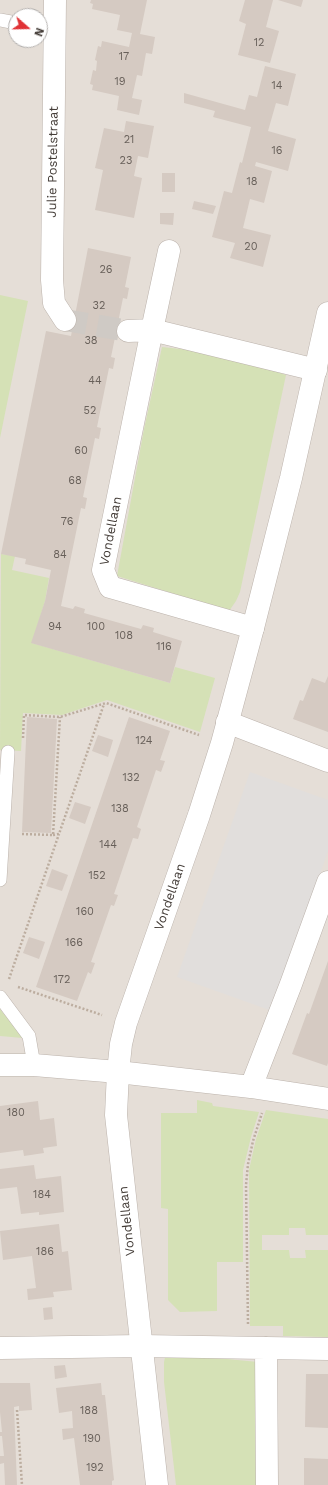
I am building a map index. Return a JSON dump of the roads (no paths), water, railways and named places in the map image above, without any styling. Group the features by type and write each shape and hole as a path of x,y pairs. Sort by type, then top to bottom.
{"street":[{"name":"Julie Postelstraat","path":"48,25 55,0"},
{"name":"Julie Postelstraat","path":"47,48 52,280 54,303 65,320"},
{"name":"Vondellaan","path":"168,250 103,570 110,587 253,628"},
{"name":"Vondellaan","path":"157,1485 116,1115 121,1044 126,1024 199,815 222,743 291,478 328,313"},
{"path":"128,330 152,330 316,370"},
{"path":"227,722 328,761"},
{"path":"258,1088 291,984 328,882"},
{"path":"0,1065 34,1065 118,1072 258,1088 328,1099"},
{"path":"0,1348 141,1346 328,1349"},
{"path":"257,1348 267,1485"}],"lane":[{"path":"0,880 8,752"},
{"path":"0,997 29,1036 34,1065"}],"tunnel":[{"path":"65,320 128,331"}]}
